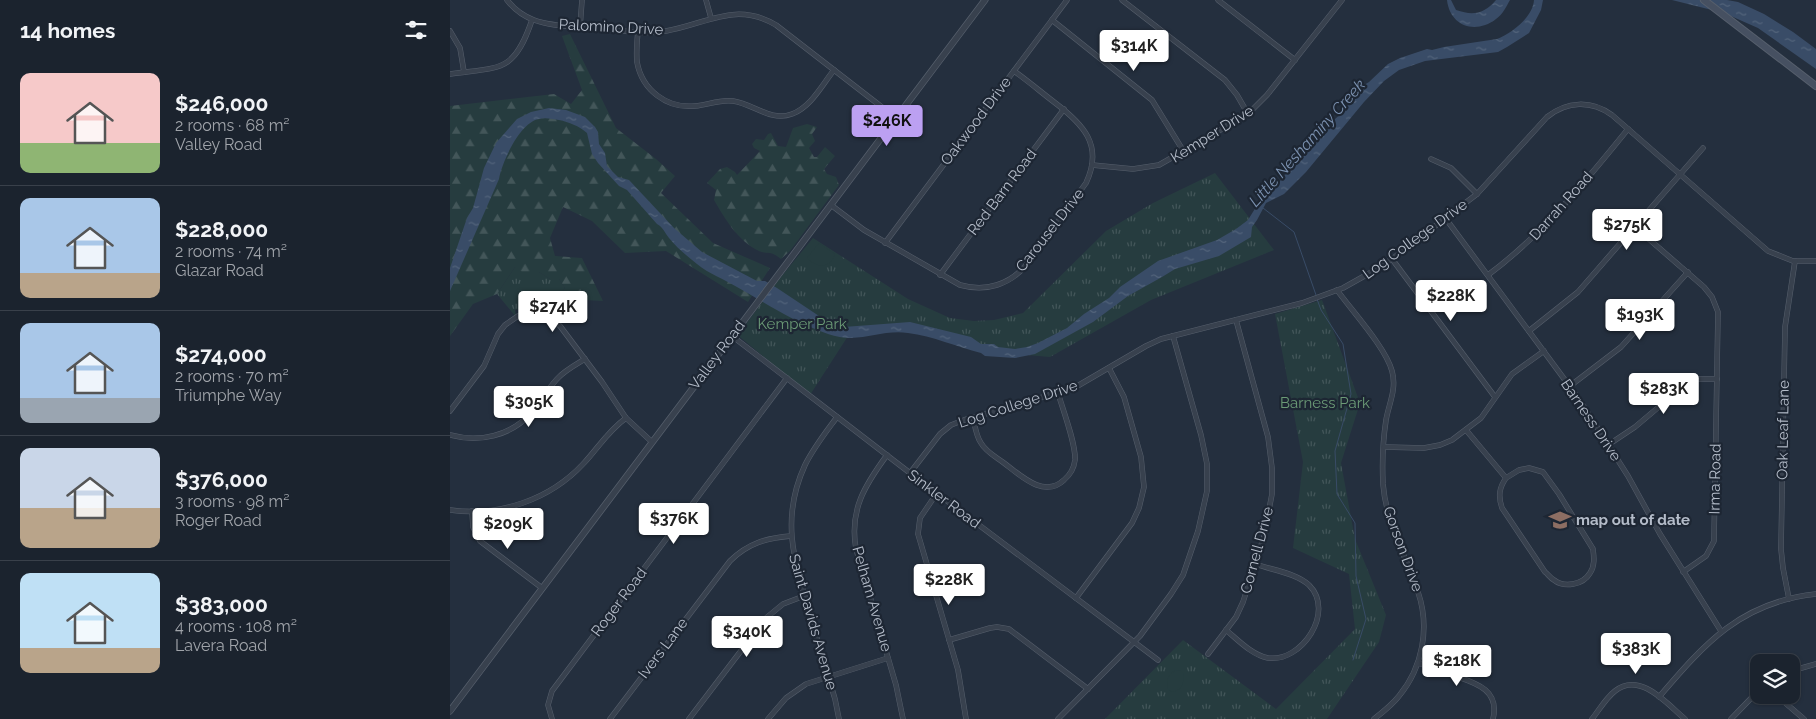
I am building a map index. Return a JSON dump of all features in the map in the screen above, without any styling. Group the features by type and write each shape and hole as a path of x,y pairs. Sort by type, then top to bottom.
{"main road":[{"path":"1704,0 1816,86"}],"street":[{"name":"Palomino Drive","path":"507,0 519,12 532,20 549,24 638,31 667,31 736,13 759,16 776,25 896,118"},
{"path":"580,26 582,0"},
{"path":"706,0 711,18"},
{"name":"Valley Road","path":"450,711 984,0"},
{"name":"Oakwood Drive","path":"885,243 1068,0"},
{"path":"1122,0 1224,80 1237,95 1248,114"},
{"path":"1218,0 1295,60"},
{"name":"Kemper Drive","path":"1092,165 1142,169 1165,163 1248,114 1261,102 1342,0"},
{"path":"450,74 497,67 512,59 522,46 532,20"},
{"path":"1052,20 1152,100 1184,152"},
{"path":"450,31 460,48 464,72"},
{"path":"638,31 637,60 642,78 660,98 681,106 697,106 718,101 731,101 743,103 770,115 788,115 808,103 834,70"},
{"name":"Carousel Drive","path":"831,205 864,230 960,285 975,288 996,285 1016,275 1027,264 1078,196 1086,183 1092,165 1091,144 1086,131 1064,109 1014,71"},
{"name":"Log College Drive","path":"910,473 940,434 951,425 1074,388 1151,343 1314,299 1368,274 1392,259 1477,194 1547,117 1558,109 1574,104 1596,106 1612,115 1768,251 1795,261 1816,261"},
{"name":"Red Barn Road","path":"940,275 1064,109"},
{"name":"Darrah Road","path":"1488,275 1534,237 1628,129"},
{"path":"1529,331 1578,292 1703,148"},
{"path":"1431,159 1451,168 1477,194"},
{"name":"Barness Drive","path":"1446,219 1570,386 1721,631"},
{"name":"Irma Road","path":"1635,227 1708,291 1716,305 1718,317 1714,541 1706,556 1683,572"},
{"path":"1392,259 1495,398"},
{"name":"Oak Leaf Lane","path":"1790,599 1783,568 1781,539 1785,327 1795,261"},
{"path":"1570,386 1621,347 1688,272"},
{"name":"Gorson Drive","path":"1337,290 1384,353 1393,372 1393,394 1386,419 1383,485 1389,517 1422,606 1424,630 1418,663 1400,695 1374,719"},
{"path":"450,411 484,366 501,330 509,321 518,316 534,313 544,315 560,326 626,418 652,442"},
{"name":"Cornell Drive","path":"1208,654 1241,607 1264,536 1270,508 1272,457 1265,422 1236,320"},
{"name":"Sinkler Road","path":"732,336 1158,660"},
{"path":"1058,719 1134,642 1171,594 1183,575 1203,515 1207,492 1205,454 1173,336"},
{"path":"1384,447 1433,447 1452,440 1481,418 1512,374 1544,351"},
{"path":"450,436 469,439 486,438 512,428 527,417 559,377 585,359"},
{"path":"1076,598 1132,523 1139,508 1144,487 1142,457 1124,397 1109,368"},
{"name":"Roger Road","path":"552,719 549,710 549,700 552,691 787,378"},
{"path":"1608,445 1635,426 1686,384 1697,379 1717,379"},
{"path":"973,417 978,437 986,449 1030,482 1042,487 1052,486 1062,483 1067,478 1072,470 1075,458 1058,393"},
{"name":"Saint Davids Avenue","path":"837,417 815,446 802,474 794,499 792,536 795,562 839,719"},
{"path":"450,510 492,510 512,506 535,498 555,488 579,468 607,434 626,418"},
{"path":"1466,430 1506,478"},
{"name":"Pelham Avenue","path":"887,455 862,491 854,528 856,549 896,685 903,719"},
{"path":"1529,468 1543,472 1559,494 1592,549 1594,560 1590,574 1577,583 1565,585 1554,581 1545,572 1502,508 1498,498 1501,485 1506,478 1519,470 1529,468"},
{"path":"938,493 921,516 918,524 918,534 961,686 966,719"},
{"path":"472,511 473,527 480,541 542,588"},
{"name":"Ivers Lane","path":"610,719 730,561 742,550 757,542 792,536"},
{"path":"1226,630 1260,655 1268,658 1279,658 1289,655 1299,648 1317,622 1319,606 1311,587 1297,578 1255,564"},
{"path":"1659,697 1696,653 1721,631 1753,612 1790,599 1816,594"},
{"path":"689,719 766,618 784,604 804,596"},
{"path":"949,640 990,628 1009,630 1088,689"},
{"path":"768,719 782,702 794,691 806,684 888,658"},
{"path":"1418,663 1482,687 1489,694 1493,703 1493,719"},
{"path":"1800,669 1816,664"},
{"path":"1592,719 1613,693 1621,687 1632,685 1641,685 1650,690 1685,719"},
{"path":"1731,719 1750,699"},
{"path":"1786,704 1804,719"}],"green space":[{"path":"570,34 616,128 675,176 661,193 713,243 770,268 748,302 666,251 625,253 592,221 563,207 550,238 555,256 582,258 603,301 565,299 561,293 565,288 559,279 550,279 539,272 532,279 515,267 497,294 473,304 450,336 450,106 554,94 571,104 582,90 562,36"},
{"path":"807,124 817,127 812,134 815,141 809,148 814,157 817,157 825,147 835,156 824,169 827,174 836,177 839,185 790,251 781,259 751,247 738,235 714,200 716,190 707,183 720,169 727,167 737,175 760,151 754,148 752,144 756,139 764,140 771,133 778,146 786,147 793,128"},
{"name":"Kemper Park","path":"1215,173 1274,250 1151,300 1050,357 992,352 903,330 848,336 810,395 740,337 741,331 776,283 813,238 908,299 950,318 974,321 994,320 1023,313 1106,231 1153,203"},
{"path":"819,243 835,254 833,259 827,264 815,264 807,258"},
{"path":"515,267 539,272 550,279 559,279 565,288 561,293 565,299 554,312 540,308 525,308 515,310 516,317 497,294"},
{"name":"Barness Park","path":"1322,300 1360,403 1341,463 1355,539 1386,615 1379,642 1327,719 1105,719 1183,640 1276,709 1355,629 1349,574 1293,548 1303,462 1275,314"},
{"path":"1177,670 1183,673 1183,683 1181,688 1172,692 1168,689 1167,680"}],"water":[{"path":"1447,0 1451,0 1456,10 1473,13 1483,11 1496,0 1510,0 1496,19 1488,24 1472,27 1458,22 1449,9"},
{"path":"1534,0 1543,0 1541,10 1529,33 1498,52 1425,61 1399,70 1384,81 1364,102 1306,172 1284,194 1266,203 1252,227 1251,237 1219,256 1175,269 1128,296 1093,322 1035,354 1015,358 985,356 981,353 917,334 898,332 849,338 828,334 804,324 712,274 693,261 675,245 627,190 619,186 598,163 592,154 587,133 570,123 549,118 541,118 525,127 513,144 450,291 450,268 467,218 473,208 484,168 496,143 517,119 531,112 549,108 566,110 585,117 598,132 599,144 605,153 607,166 618,177 629,180 674,228 702,252 757,281 765,281 831,324 844,327 910,322 971,337 981,344 994,344 998,347 1015,349 1027,347 1067,328 1084,314 1109,298 1120,287 1158,261 1217,240 1248,220 1256,207 1273,190 1292,166 1295,166 1328,125 1342,113 1361,87 1388,64 1427,49 1432,50 1497,39 1521,24 1530,12"},
{"path":"1672,0 1727,0 1738,2 1764,14 1816,49 1816,69 1758,28 1724,13"}],"waterway":[{"name":"Little Neshaminy Creek","path":"1263,208 1294,232 1316,295"},
{"path":"1317,299 1321,310 1343,344 1351,394 1335,451 1337,494 1355,523 1356,576 1366,619 1353,660"}],"place":[{"name":"map out of date","path":"1560,520"}]}
